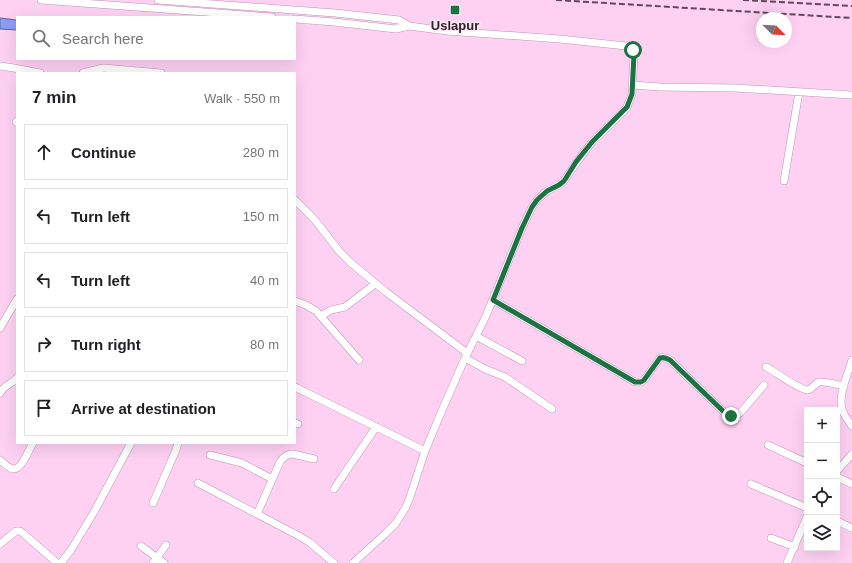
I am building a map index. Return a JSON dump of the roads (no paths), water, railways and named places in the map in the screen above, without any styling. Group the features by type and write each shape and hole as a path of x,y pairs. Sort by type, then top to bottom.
{"street":[{"path":"41,0 102,2 261,16"},
{"path":"158,0 335,13 399,20 409,26"},
{"path":"334,22 335,13"},
{"path":"296,19 396,29 409,26 626,46 632,49 634,55 632,94 627,107 592,142 576,162 564,181 547,191 532,207 486,316 466,355 426,451 406,507 396,523 353,563"},
{"path":"0,66 35,72"},
{"path":"86,72 97,69 136,72"},
{"path":"633,85 660,87 735,88 852,95"},
{"path":"784,181 799,92"},
{"path":"296,201 315,220 351,264 375,284 484,369 505,377 552,409"},
{"path":"321,316 331,310 345,307 375,284"},
{"path":"493,300 635,382 641,382 644,380 660,358 666,358 670,360 724,412 731,416 737,415 741,412 764,385"},
{"path":"0,328 16,301"},
{"path":"296,301 313,309 321,316 359,360"},
{"path":"476,336 522,361"},
{"path":"852,360 841,401 842,409 852,426"},
{"path":"766,367 806,390 812,389 817,383 822,381 844,386"},
{"path":"0,393 4,386 16,379"},
{"path":"296,387 426,451"},
{"path":"334,489 376,427"},
{"path":"0,460 10,468 18,468 22,464 32,444"},
{"path":"61,563 71,550 98,506 130,444"},
{"path":"153,503 178,444"},
{"path":"768,445 804,462"},
{"path":"257,514 281,459 286,455 293,454 314,459"},
{"path":"840,468 852,454"},
{"path":"210,455 242,463 272,479"},
{"path":"840,478 852,484"},
{"path":"198,483 309,542 334,563"},
{"path":"751,484 804,507"},
{"path":"840,522 852,528"},
{"path":"788,563 804,524"},
{"path":"0,544 14,532 20,532 24,534 52,562"},
{"path":"771,538 794,547"},
{"path":"155,560 166,545"},
{"path":"141,546 155,560 164,563"}],"railway":[{"path":"556,0 852,18"},
{"path":"743,0 852,6"}],"place":[{"name":"Uslapur","path":"455,10"}]}
